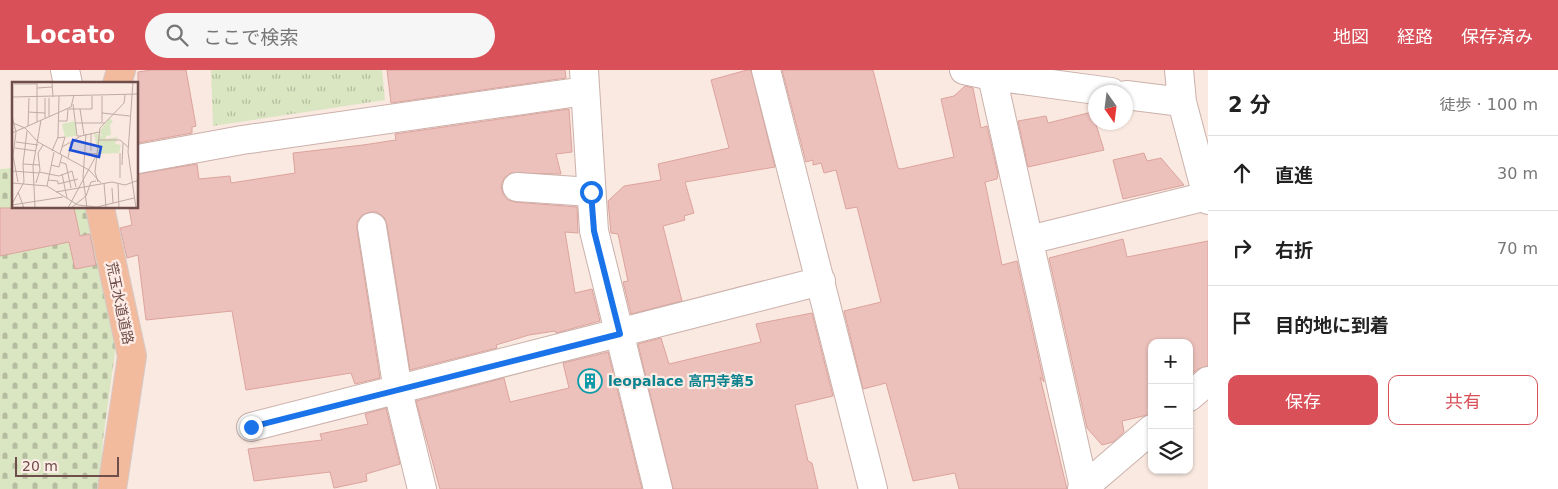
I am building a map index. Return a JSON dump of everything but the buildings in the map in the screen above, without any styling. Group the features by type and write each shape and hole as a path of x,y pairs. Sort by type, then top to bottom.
{"main road":[{"name":"荒玉水道道路","path":"100,209 132,356 112,489"}],"street":[{"path":"766,70 874,489"},
{"path":"964,70 992,76 1088,89"},
{"path":"1029,240 1207,198 1182,102 1179,70"},
{"path":"992,76 1083,488 1148,432"},
{"path":"139,160 585,80 594,231 658,489"},
{"path":"1133,95 1182,102"},
{"path":"517,187 591,192"},
{"path":"372,227 398,391 422,489"},
{"path":"251,427 398,391 821,281"},
{"path":"1193,394 1208,381"}],"green space":[{"path":"211,70 382,70 385,100 213,126"},
{"path":"12,168 12,209 86,209 117,338 103,439 100,489 0,489 0,169"}],"place":[{"name":"leopalace 高円寺第5","path":"590,381"}],"route":[{"path":"251,427 620,334 594,231 591,192"}]}
